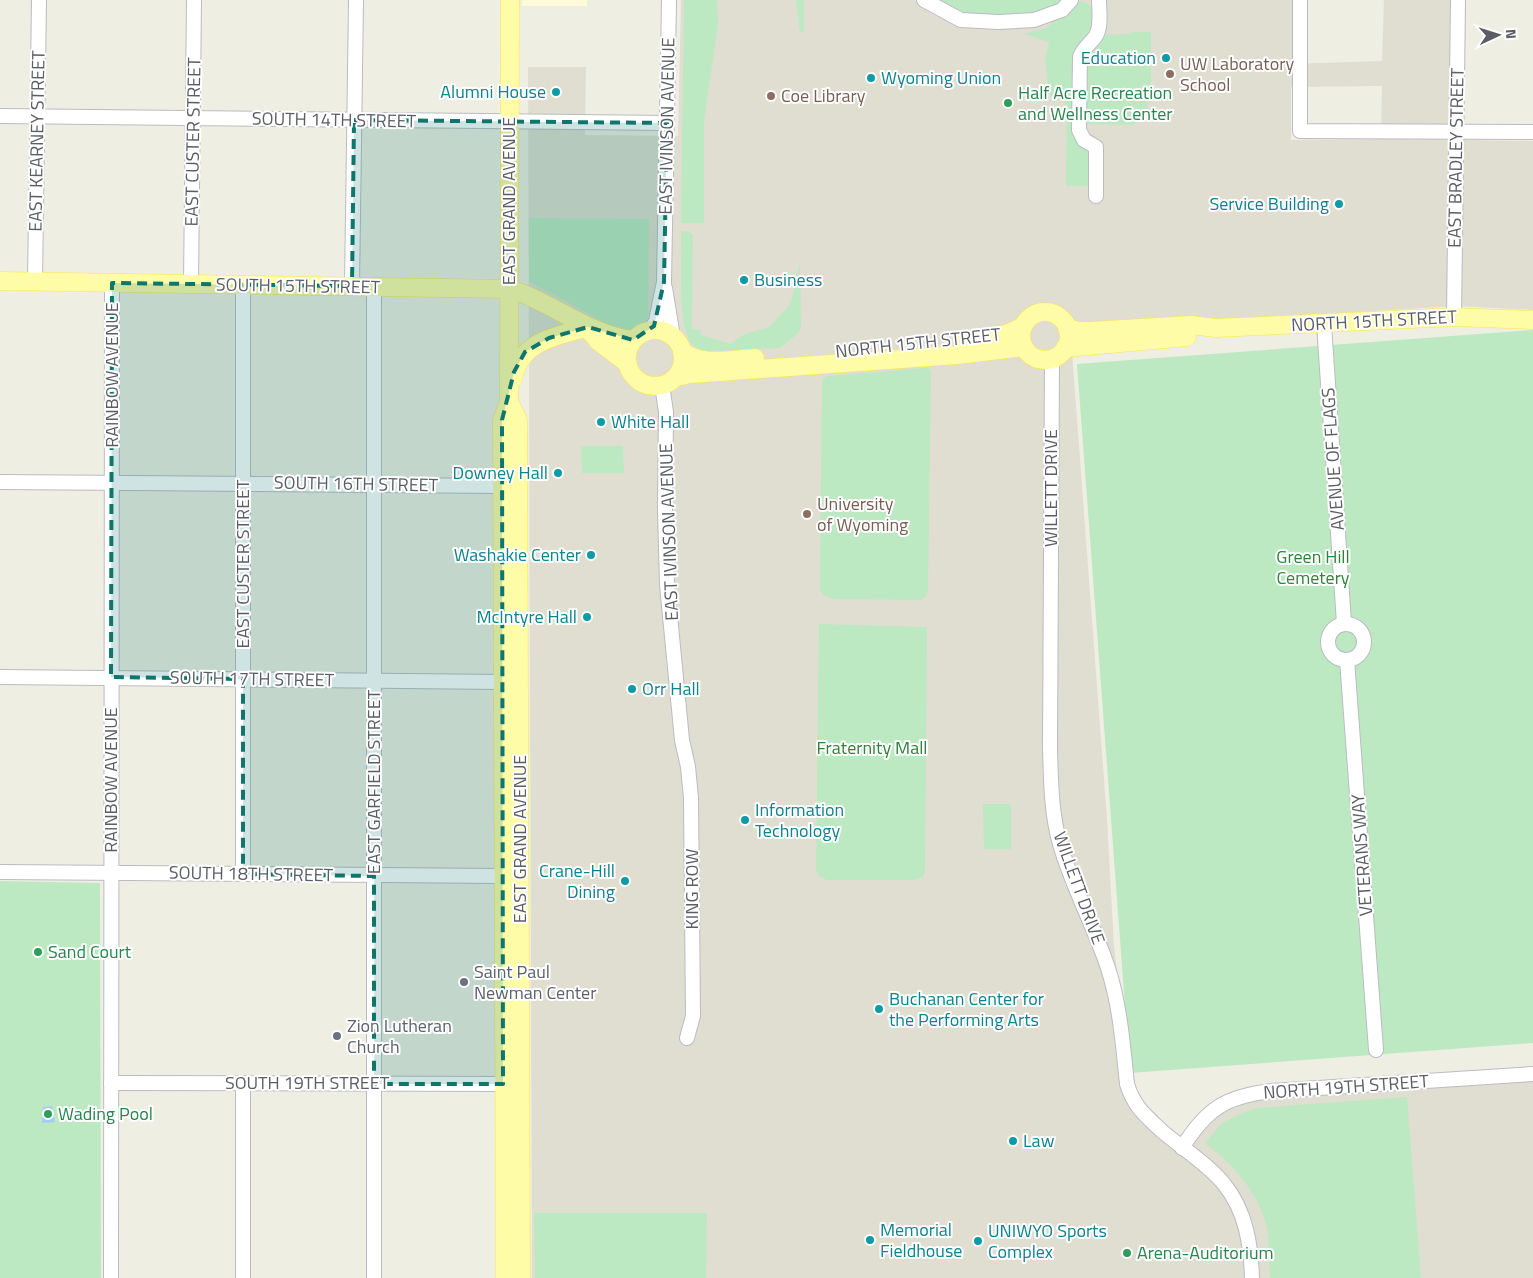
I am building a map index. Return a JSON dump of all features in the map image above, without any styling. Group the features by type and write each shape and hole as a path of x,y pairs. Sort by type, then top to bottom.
{"main road":[{"name":"EAST GRAND AVENUE","path":"505,1278 502,420 509,402 508,121 510,0"},
{"name":"SOUTH 15TH STREET","path":"0,281 509,289 525,294 588,327 617,337 633,340"},
{"name":"NORTH 15TH STREET","path":"1216,328 1191,336 1059,353 1037,358 1024,348 1021,336 1022,327 1030,316 1046,312 1057,315 1067,328 1078,331 1191,325 1216,328 1324,324 1454,317 1533,320"},
{"name":"SOUTH 15TH STREET","path":"588,327 598,341 627,362 637,380 649,385 690,374 813,360"},
{"path":"509,402 514,372 525,352 549,338 588,327"},
{"name":"NORTH 15TH STREET","path":"813,360 956,343 1006,334 1022,327"},
{"path":"1059,353 1068,339 1067,328"},
{"path":"627,362 628,349 633,340 651,330 661,331 695,360 813,360"},
{"path":"669,381 681,368 677,344"},
{"name":"NORTH 15TH STREET","path":"813,360 956,355 1024,348"},
{"name":"EAST GRAND AVENUE","path":"509,402 518,420 521,1278"}],"street":[{"name":"EAST KEARNEY STREET","path":"36,282 39,0"},
{"name":"EAST CUSTER STREET","path":"191,284 194,0"},
{"path":"352,286 356,0"},
{"name":"EAST IVINSON AVENUE","path":"651,330 656,321 664,282 669,0"},
{"path":"924,0 961,20 998,22 1034,20 1062,10 1071,0"},
{"path":"1096,196 1096,147 1084,140 1079,130 1080,57 1082,50 1096,36 1099,27 1098,0"},
{"path":"1300,0 1300,130 1533,132"},
{"name":"EAST BRADLEY STREET","path":"1454,317 1458,0"},
{"name":"SOUTH 14TH STREET","path":"0,116 667,123"},
{"name":"EAST IVINSON AVENUE","path":"664,282 677,344"},
{"name":"RAINBOW AVENUE","path":"111,1278 112,283"},
{"name":"EAST CUSTER STREET","path":"243,284 243,874"},
{"name":"EAST GARFIELD STREET","path":"374,287 374,1278"},
{"name":"AVENUE OF FLAGS","path":"1324,324 1344,624"},
{"name":"WILLETT DRIVE","path":"1059,353 1050,749 1056,829 1071,876 1108,967 1115,996 1131,1095 1142,1112 1182,1148 1215,1174 1232,1196 1248,1233 1252,1278"},
{"name":"EAST IVINSON AVENUE","path":"669,381 666,412 665,510 667,585 682,740"},
{"name":"SOUTH 16TH STREET","path":"0,482 503,486"},
{"path":"1344,624 1354,625 1359,628 1364,638 1361,653 1347,660 1336,658 1328,644 1328,638 1334,628 1344,624"},
{"name":"VETERANS WAY","path":"1347,660 1376,1050"},
{"name":"SOUTH 17TH STREET","path":"0,677 504,682"},
{"name":"KING ROW","path":"682,740 688,767 691,798 692,1016 687,1038"},
{"name":"SOUTH 18TH STREET","path":"0,872 503,876"},
{"name":"NORTH 19TH STREET","path":"1182,1148 1193,1131 1209,1113 1224,1103 1243,1095 1272,1091 1533,1074"},
{"name":"SOUTH 19TH STREET","path":"111,1083 504,1084"},
{"path":"243,1083 243,1278"}],"highlighted area":[{"path":"354,120 667,123 664,282 654,326 633,340 588,327 549,338 525,352 514,372 502,420 503,1084 374,1084 374,876 243,874 243,679 111,677 112,283 352,286"}],"shaded area":[{"path":"522,0 587,0 587,6 522,6"},
{"name":"University of Wyoming","path":"681,0 1292,0 1292,64 1382,61 1384,0 1466,0 1464,140 1533,141 1533,310 1457,306 1306,315 1071,339 1107,820 1114,946 1131,1095 1182,1148 1233,1099 1533,1080 1533,1278 532,1278 528,67 586,67 585,135 678,136","holes":["1382,86 1381,139 1291,140 1291,87"]}],"green space":[{"path":"684,0 717,0 718,24 704,121 704,223 681,223"},
{"path":"796,0 804,0 804,32 800,32"},
{"path":"936,0 1064,0 1055,6 1042,10 993,16 964,13 951,9"},
{"path":"1079,1 1087,3 1092,9 1093,20 1093,30 1076,53 1093,186 1066,186 1067,104 1049,95 1045,60 1049,42 1024,34 1046,28"},
{"path":"1132,32 1151,32 1151,90 1148,90 1147,114 1133,125 1085,124 1086,56 1101,35 1131,34"},
{"path":"529,218 649,219 648,321 644,328 636,332 618,330 529,281"},
{"path":"681,231 689,231 693,235 692,329 701,330 701,335 731,344 748,333 768,328 787,308 793,296 800,262 801,328 795,336 780,348 705,351 697,348 689,340 683,315"},
{"name":"Green Hill Cemetery","path":"1533,330 1533,1043 1130,1073 1077,364"},
{"path":"930,369 931,372 928,589 926,596 921,600 832,599 823,595 820,589 822,380 827,376"},
{"path":"581,446 623,446 624,473 582,473"},
{"name":"Fraternity Mall","path":"819,624 927,627 925,871 923,877 914,880 827,880 819,876 816,870"},
{"path":"983,804 1011,804 1011,849 984,849"},
{"path":"0,881 100,883 101,1278 0,1278"},
{"path":"1407,1097 1421,1278 1270,1278 1268,1234 1261,1209 1241,1177 1205,1143 1222,1123 1257,1108"},
{"path":"534,1213 707,1213 706,1278 535,1278"}],"water":[{"name":"Wading Pool","path":"52,1106 55,1122 42,1123 43,1107"}],"place":[{"name":"Education","path":"1166,58"},
{"name":"UW Laboratory School","path":"1170,74"},
{"name":"Wyoming Union","path":"871,78"},
{"name":"Alumni House","path":"556,92"},
{"name":"Coe Library","path":"771,96"},
{"name":"Half Acre Recreation and Wellness Center","path":"1008,103"},
{"name":"Service Building","path":"1339,204"},
{"name":"Business","path":"744,280"},
{"name":"White Hall","path":"601,422"},
{"name":"Downey Hall","path":"558,473"},
{"name":"University of Wyoming","path":"807,514"},
{"name":"Washakie Center","path":"591,555"},
{"name":"McIntyre Hall","path":"587,617"},
{"name":"Orr Hall","path":"632,689"},
{"name":"Information Technology","path":"745,820"},
{"name":"Crane-Hill Dining","path":"625,881"},
{"name":"Sand Court","path":"38,952"},
{"name":"Saint Paul Newman Center","path":"464,982"},
{"name":"Buchanan Center for the Performing Arts","path":"879,1009"},
{"name":"Zion Lutheran Church","path":"337,1036"},
{"name":"Wading Pool","path":"48,1114"},
{"name":"Law","path":"1013,1141"},
{"name":"Memorial Fieldhouse","path":"870,1240"},
{"name":"UNIWYO Sports Complex","path":"978,1241"},
{"name":"Arena-Auditorium","path":"1127,1253"}]}
